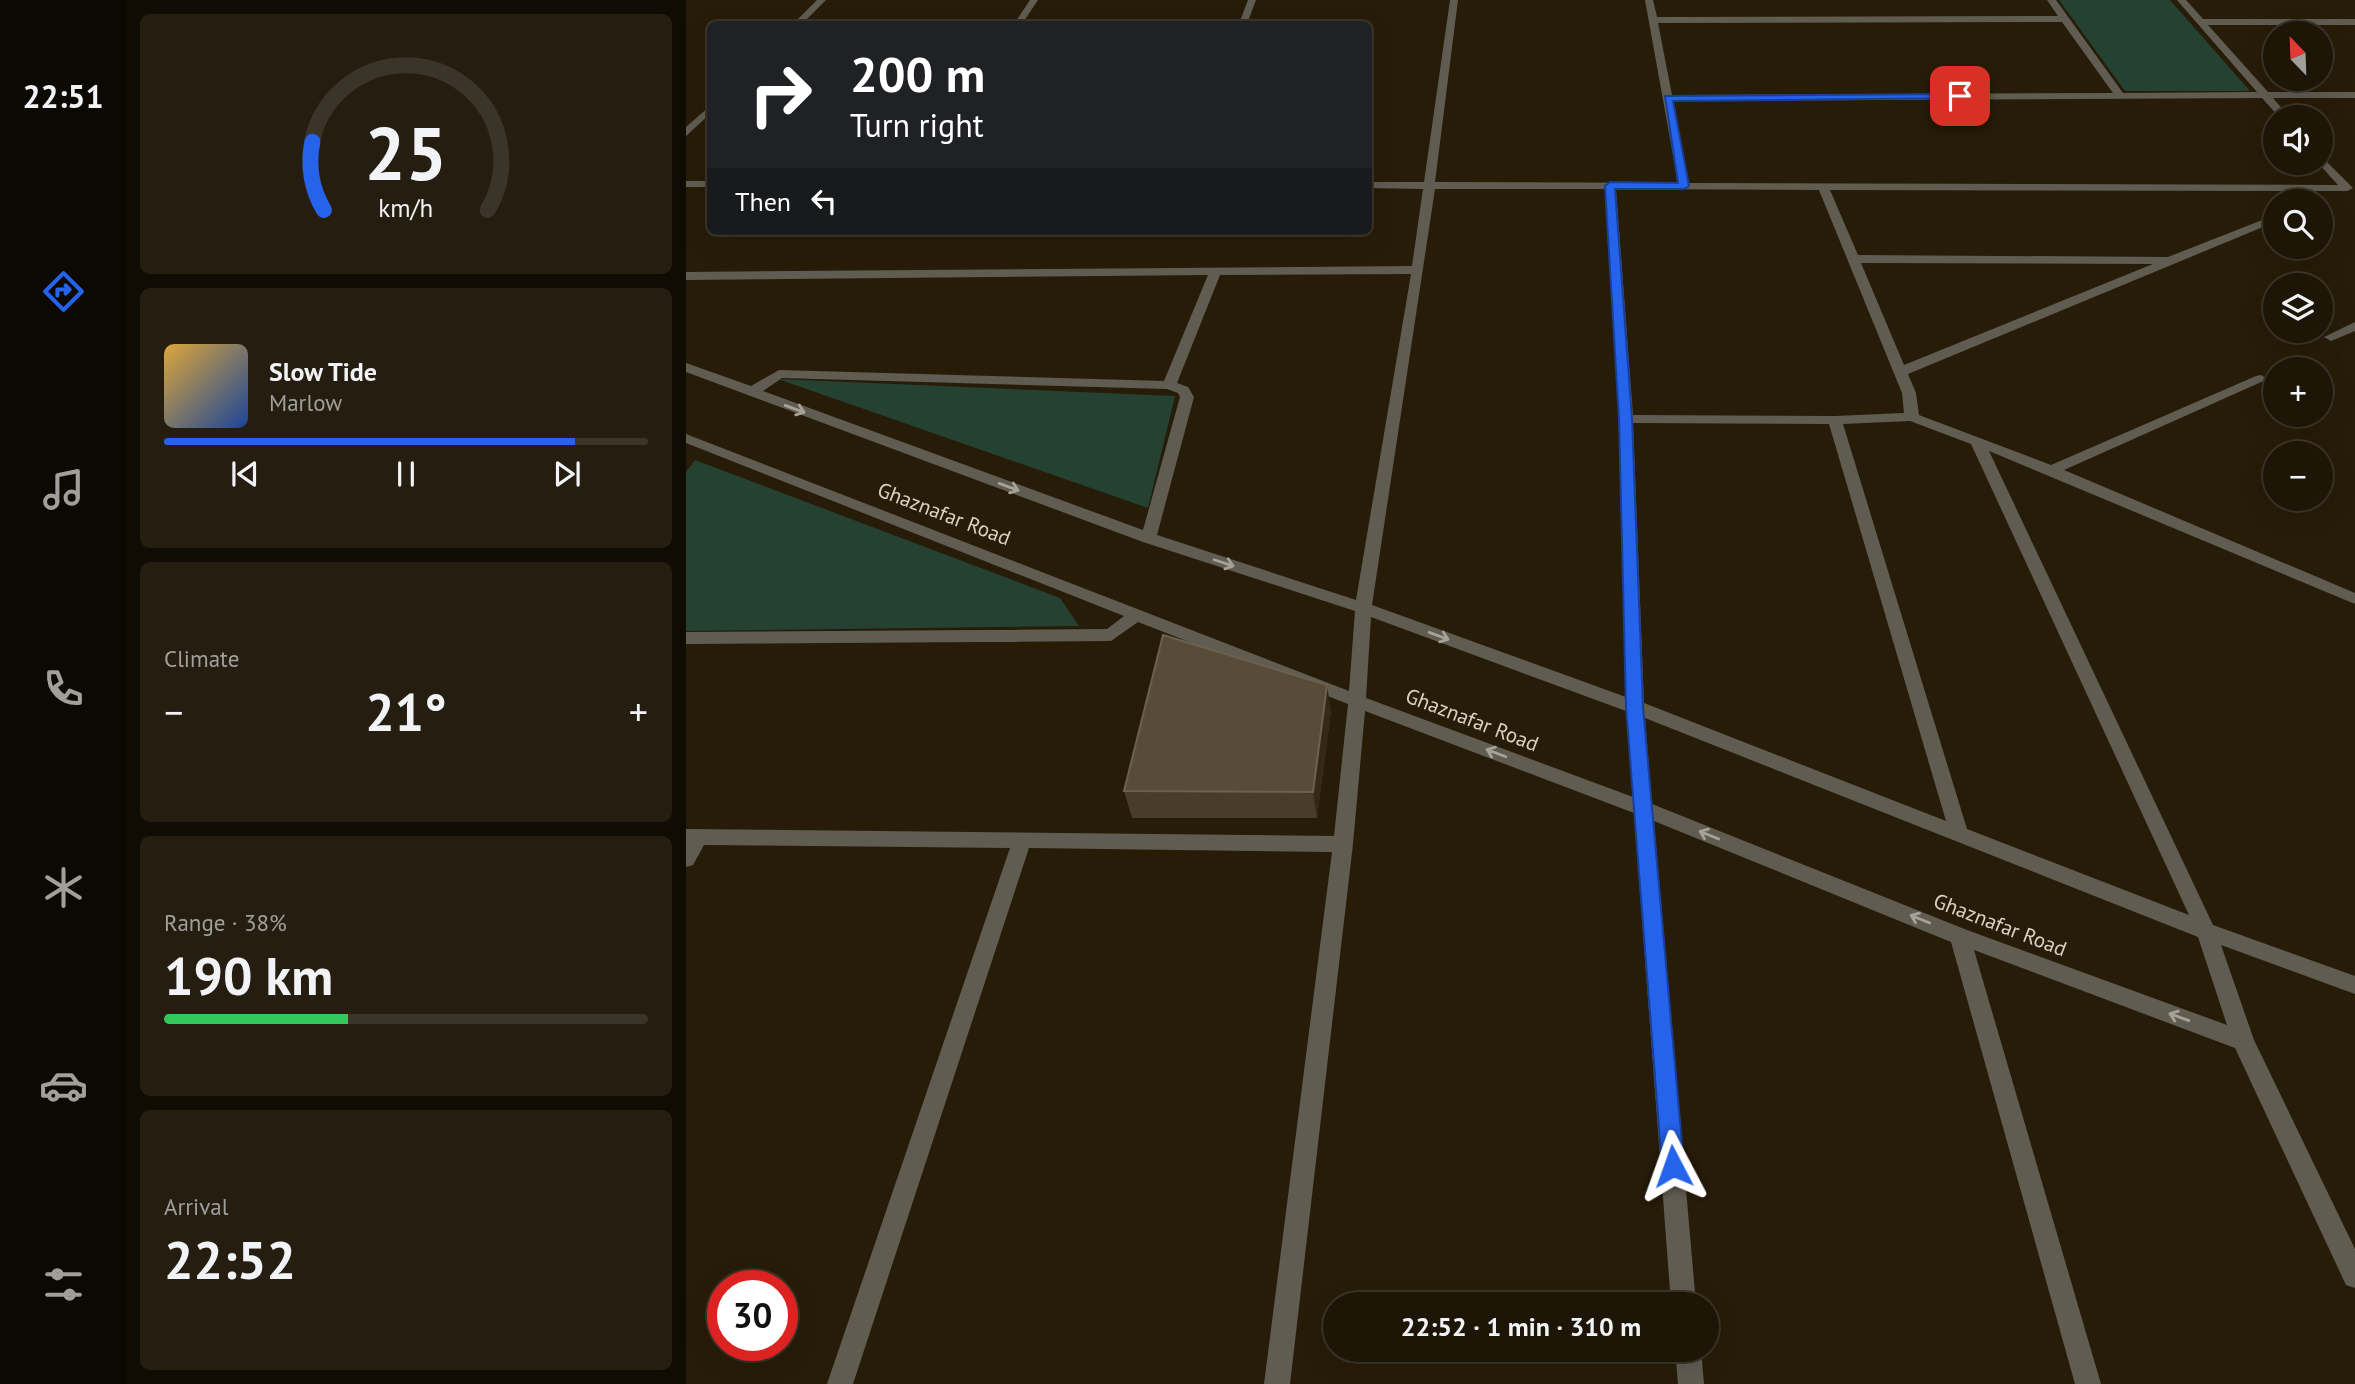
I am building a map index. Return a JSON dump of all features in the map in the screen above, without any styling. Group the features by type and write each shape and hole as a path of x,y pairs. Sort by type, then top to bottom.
{"street":[{"path":"800,21 822,0"},
{"path":"1020,21 1034,0"},
{"path":"1244,21 1252,0"},
{"path":"1277,1384 1343,844 1363,608 1418,271 1454,0"},
{"path":"1649,0 1684,186"},
{"path":"2052,0 2120,96"},
{"path":"2181,0 2273,105"},
{"path":"1654,20 2064,19"},
{"path":"2201,22 2355,22"},
{"path":"1668,98 2355,95"},
{"path":"686,133 707,112"},
{"path":"2333,170 2351,187"},
{"path":"686,184 707,184"},
{"path":"1372,185 2351,187"},
{"path":"1610,186 1626,419 1634,707 1683,1292"},
{"path":"2333,194 2351,187"},
{"path":"1824,188 1909,393 1912,417"},
{"path":"1900,372 2263,223"},
{"path":"1853,259 2173,260"},
{"path":"1169,386 1216,271"},
{"path":"686,276 1418,271"},
{"path":"2333,337 2355,326"},
{"path":"686,367 1149,538 1363,608 1634,707 2206,930 2355,985"},
{"path":"751,393 779,374 1169,386 1183,390 1187,397 1149,538"},
{"path":"2051,470 2261,379"},
{"path":"1626,419 1835,420 1912,417 2051,470 2355,598"},
{"path":"1835,420 1959,834"},
{"name":"Ghaznafar Road","path":"686,438 1357,701 1644,809 1960,936 2242,1041"},
{"path":"1976,440 2206,930 2242,1041 2355,1276"},
{"path":"686,638 1111,635 1137,614"},
{"path":"686,859 692,837 1343,844"},
{"path":"840,1384 1022,841"},
{"path":"1960,936 2088,1384"},
{"path":"1689,1362 1690,1384"}],"green space":[{"path":"2059,0 2170,0 2250,91 2125,91"},
{"path":"778,379 1175,396 1148,508"},
{"path":"695,460 1060,598 1079,626 686,631 686,472"}],"building":[{"path":"1163,635 1327,685 1313,792 1124,791"}],"route":[{"path":"1673,1166 1634,707 1626,419 1610,186 1684,186 1668,98 1960,96"}]}
